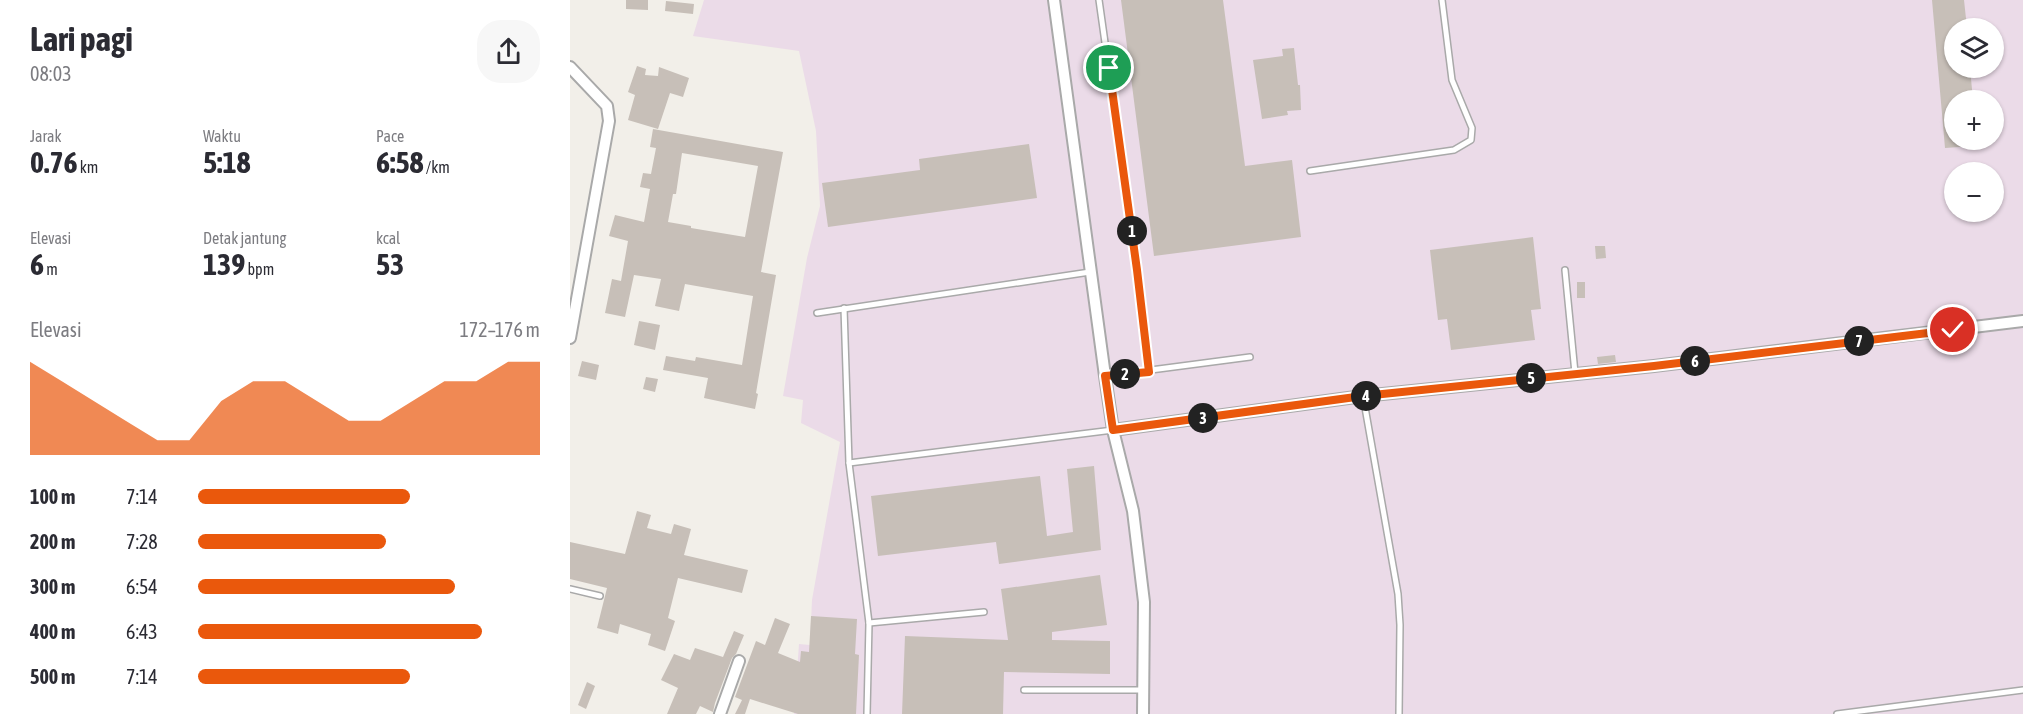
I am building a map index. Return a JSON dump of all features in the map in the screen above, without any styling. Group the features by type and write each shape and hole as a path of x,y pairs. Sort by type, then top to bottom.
{"street":[{"path":"1054,0 1113,430 1133,511 1144,602 1143,714"},
{"path":"570,67 607,106 609,121 570,338"},
{"path":"1113,430 1363,396 1654,366 2023,321"},
{"path":"720,714 739,661"}],"lane":[{"path":"1099,0 1149,372"},
{"path":"1310,171 1454,150 1471,140 1472,128 1452,80 1442,0"},
{"path":"1566,270 1575,373"},
{"path":"817,313 1092,272"},
{"path":"844,308 849,463 869,623 867,714"},
{"path":"1105,376 1250,357"},
{"path":"1363,396 1398,594 1399,714"},
{"path":"849,463 1113,430"},
{"path":"570,589 600,596"},
{"path":"869,623 984,612"},
{"path":"1024,690 1144,690"},
{"path":"1837,714 2023,690"}],"shaded area":[{"path":"704,0 2023,0 2023,714 794,714 799,644 810,645 812,600 840,442 801,423 803,400 783,396 807,258 820,206 816,131 799,51 693,36"}],"building":[{"path":"626,0 648,0 648,10 626,9"},
{"path":"1121,0 1223,0 1245,166 1292,160 1301,237 1154,256"},
{"path":"1932,0 1964,0 1966,18 1944,18 1944,78 1971,78 1972,90 1944,90 1944,137"},
{"path":"666,1 694,4 693,14 665,11"},
{"path":"1294,48 1298,85 1300,85 1301,110 1287,111 1288,115 1262,119 1253,60 1283,56 1282,49"},
{"path":"637,66 646,69 645,75 658,76 659,67 689,78 683,97 670,93 658,129 628,120 635,95 628,92"},
{"path":"653,129 783,152 761,272 776,275 755,409 704,398 708,378 663,370 666,356 695,361 696,357 742,365 753,296 685,284 679,311 655,306 661,279 634,275 625,317 605,313 612,279 621,281 628,241 609,236 615,215 644,222 650,189 640,187 643,173 651,174 656,148 650,147","holes":["682,153 758,166 745,237 668,222 673,194 676,194"]},
{"path":"1029,144 1037,198 828,227 822,183 920,170 919,159"},
{"path":"1533,237 1541,309 1531,310 1535,340 1451,350 1447,319 1438,320 1430,250"},
{"path":"1595,246 1605,246 1606,258 1596,259"},
{"path":"1577,282 1585,282 1585,298 1577,298"},
{"path":"639,321 660,325 655,350 634,345"},
{"path":"1615,355 1616,362 1598,364 1597,357"},
{"path":"582,361 599,365 596,380 578,376"},
{"path":"646,377 658,379 655,392 643,389"},
{"path":"1094,466 1101,550 999,564 996,542 878,556 871,496 1040,476 1047,536 1073,532 1067,469"},
{"path":"637,511 651,515 647,528 671,534 674,524 691,529 684,555 748,570 742,593 678,578 668,618 675,621 665,651 648,645 651,634 620,624 618,634 597,628 607,588 570,579 570,542 625,554"},
{"path":"1100,575 1107,625 1052,632 1052,640 1110,641 1110,674 1004,672 1003,714 902,714 905,636 1008,640 1001,589"},
{"path":"811,616 857,619 855,654 859,655 856,714 798,714 750,699 745,714 735,714 742,700 735,697 756,641 765,645 775,618 790,624 778,653 800,662 801,651 809,652"},
{"path":"734,631 744,635 732,658 713,712 700,706 696,714 667,714 678,688 661,680 674,654 690,660 695,648 723,657"},
{"path":"587,682 595,686 586,709 578,705"}],"route":[{"path":"1109,68 1149,372 1105,376 1113,430 1363,396 1654,366 1953,330"}]}
